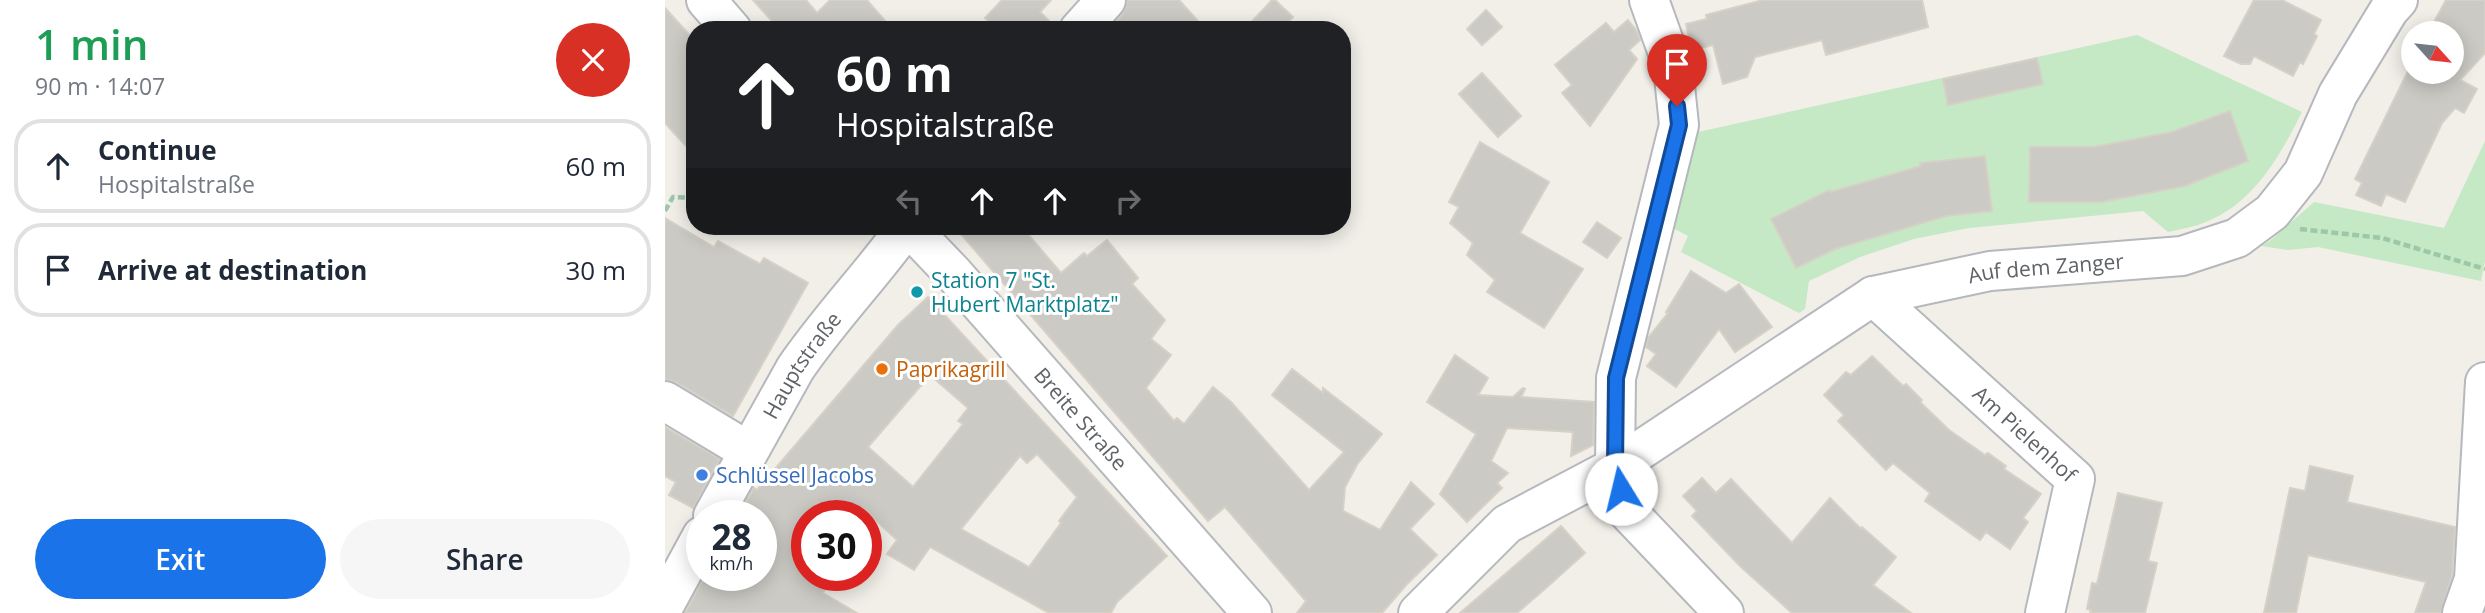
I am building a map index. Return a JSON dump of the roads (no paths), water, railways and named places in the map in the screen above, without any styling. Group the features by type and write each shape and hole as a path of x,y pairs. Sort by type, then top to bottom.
{"street":[{"path":"706,0 724,21"},
{"path":"1087,21 1107,0"},
{"path":"1649,0 1674,67 1679,125 1616,378 1615,467 1626,510 1724,613"},
{"name":"Auf dem Zanger","path":"1418,613 1507,524 1615,467 1873,296 1990,271 2182,256 2237,238 2272,212 2302,173 2338,94 2389,10 2398,0"},
{"name":"Hauptstraße","path":"722,500 810,346 900,235"},
{"name":"Breite Straße","path":"916,235 954,274 1252,613"},
{"name":"Am Pielenhof","path":"1873,296 2075,479 2045,613"},
{"path":"2462,613 2474,579 2485,382"},
{"path":"665,401 748,451"},
{"path":"665,604 686,565"}],"place":[{"name":"Station 7 \"St. Hubert Marktplatz\"","path":"917,292"},
{"name":"Paprikagrill","path":"882,369"},
{"name":"Schlüssel Jacobs","path":"702,475"}]}
